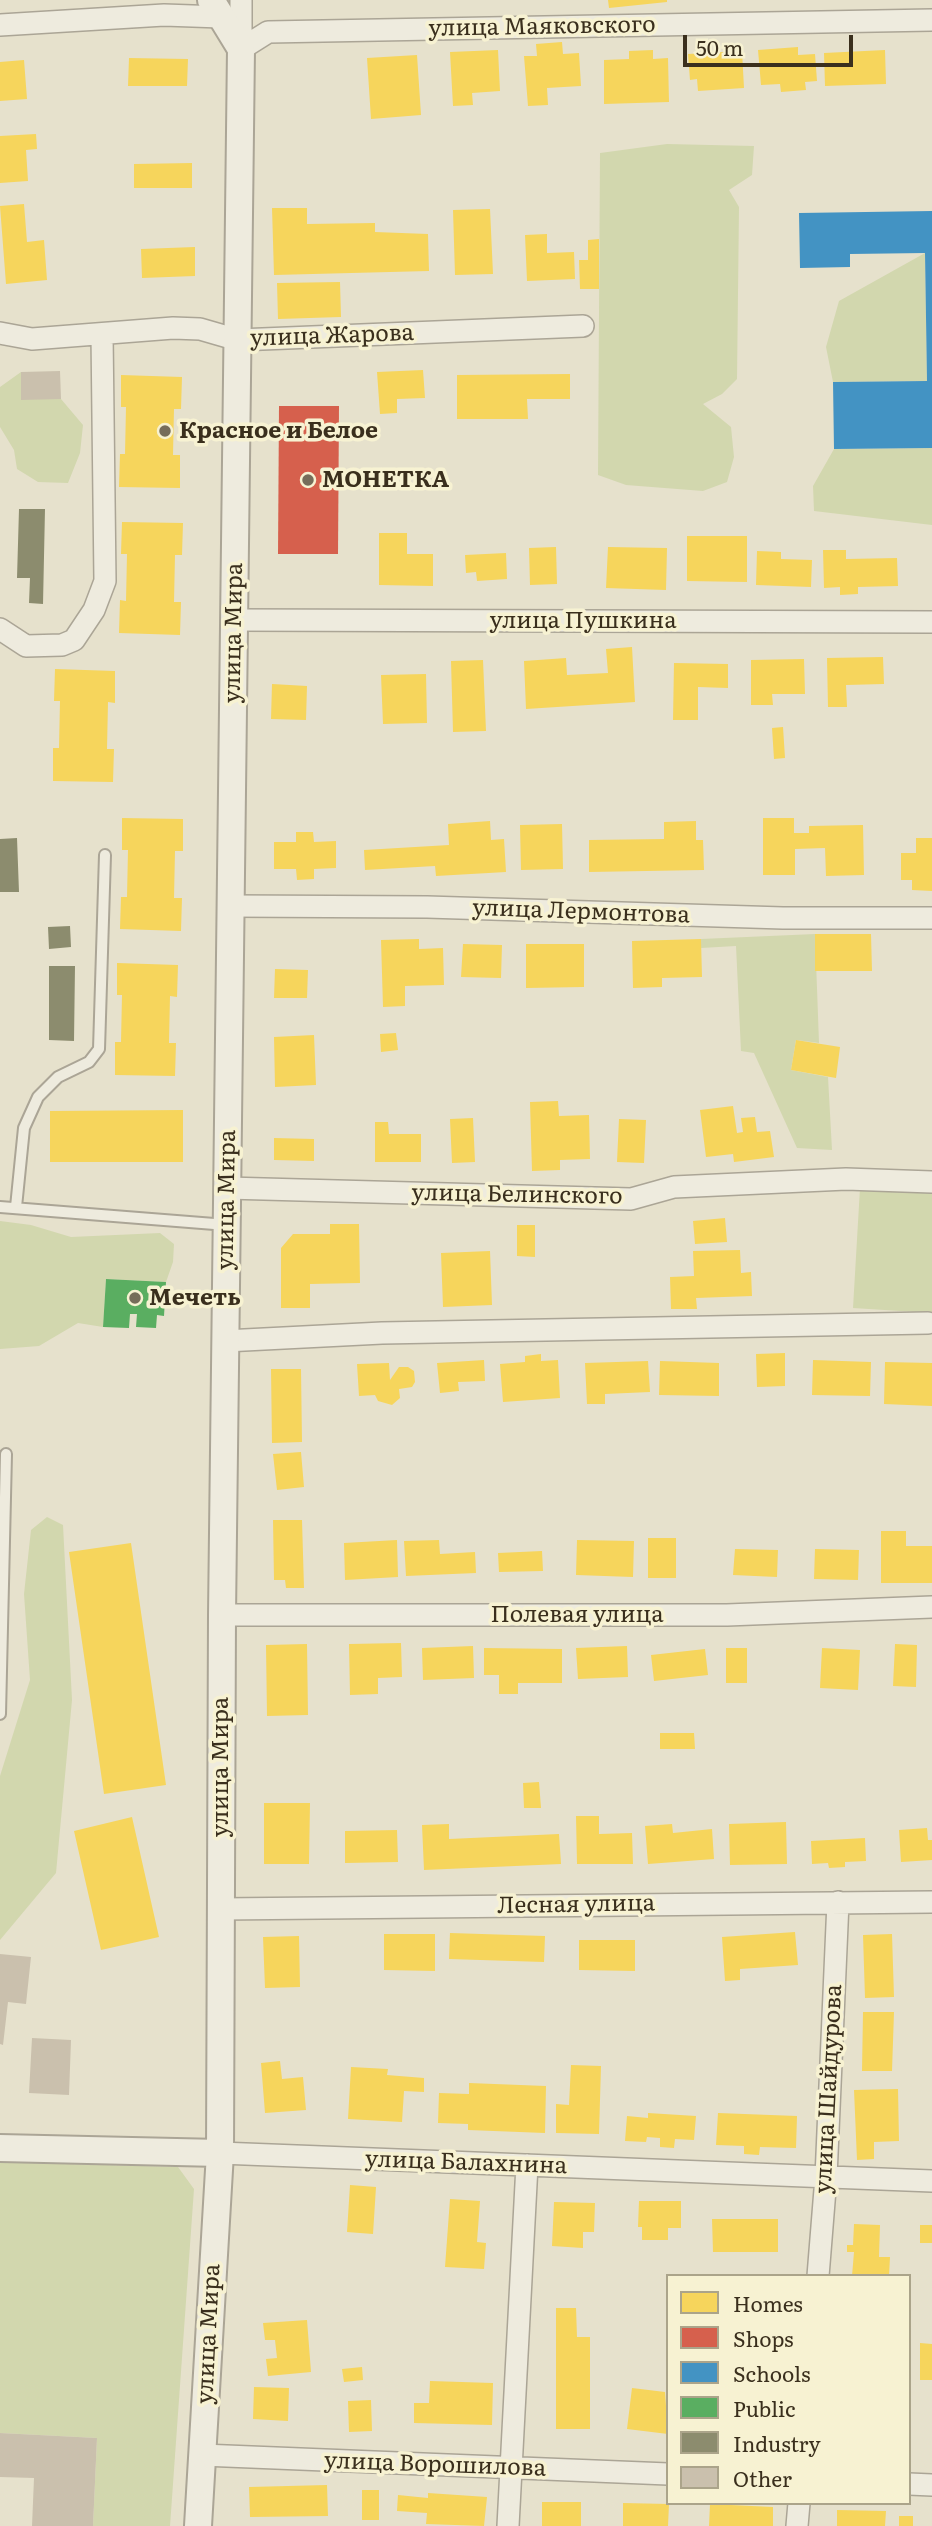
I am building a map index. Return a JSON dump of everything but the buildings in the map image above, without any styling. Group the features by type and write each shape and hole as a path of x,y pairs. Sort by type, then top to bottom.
{"street":[{"path":"0,24 164,15 224,6 241,49"},
{"name":"улица Маяковского","path":"241,49 268,32 932,20"},
{"name":"улица Мира","path":"198,2526 220,2153 222,1615 241,49"},
{"name":"улица Жарова","path":"0,333 32,339 173,328 200,330 238,340 583,326"},
{"path":"0,629 26,646 54,646 74,640 94,610 105,581 102,334"},
{"name":"улица Пушкина","path":"234,620 932,622"},
{"name":"улица Лермонтова","path":"231,906 427,907 783,918 932,918"},
{"name":"улица Белинского","path":"227,1188 631,1199 674,1186 846,1179 932,1182"},
{"path":"225,1341 382,1333 928,1323"},
{"name":"Полевая улица","path":"222,1615 727,1615 932,1607"},
{"name":"улица Шайдурова","path":"818,2274 826,2177 838,1902"},
{"name":"Лесная улица","path":"221,1909 932,1902"},
{"name":"улица Балахнина","path":"0,2148 220,2153 932,2181"},
{"path":"508,2526 527,2165"},
{"name":"улица Ворошилова","path":"202,2455 666,2474"},
{"path":"911,2484 932,2485"},
{"path":"797,2526 799,2505"}],"lane":[{"path":"16,1208 24,1128 38,1097 58,1077 89,1062 99,1049 105,855"},
{"path":"0,1207 227,1225"},
{"path":"0,1714 6,1454"}],"green space":[{"path":"667,144 754,146 752,175 729,190 739,207 737,379 722,394 703,404 731,427 734,457 727,482 703,491 626,485 598,475 600,153"},
{"path":"925,253 927,381 833,382 826,347 839,301"},
{"path":"21,372 21,399 61,399 83,425 80,453 68,483 38,482 17,469 14,450 0,427 0,387"},
{"path":"932,448 932,525 814,511 813,486 834,449"},
{"path":"815,934 819,1043 796,1040 791,1070 828,1077 832,1150 797,1148 754,1053 741,1051 736,946 701,948 701,939"},
{"path":"860,1188 932,1191 932,1313 853,1308"},
{"path":"0,1221 31,1225 71,1237 160,1233 174,1244 173,1262 166,1282 106,1279 103,1327 78,1323 39,1346 0,1349"},
{"path":"47,1517 63,1525 72,1700 56,1873 0,1940 0,1776 30,1680 24,1594 31,1530"},
{"path":"0,2162 178,2167 194,2189 170,2526 93,2526 97,2438 0,2433"}],"place":[{"name":"Красное и Белое","path":"165,431"},
{"name":"МОНЕТКА","path":"308,480"},
{"name":"Мечеть","path":"135,1298"}]}
